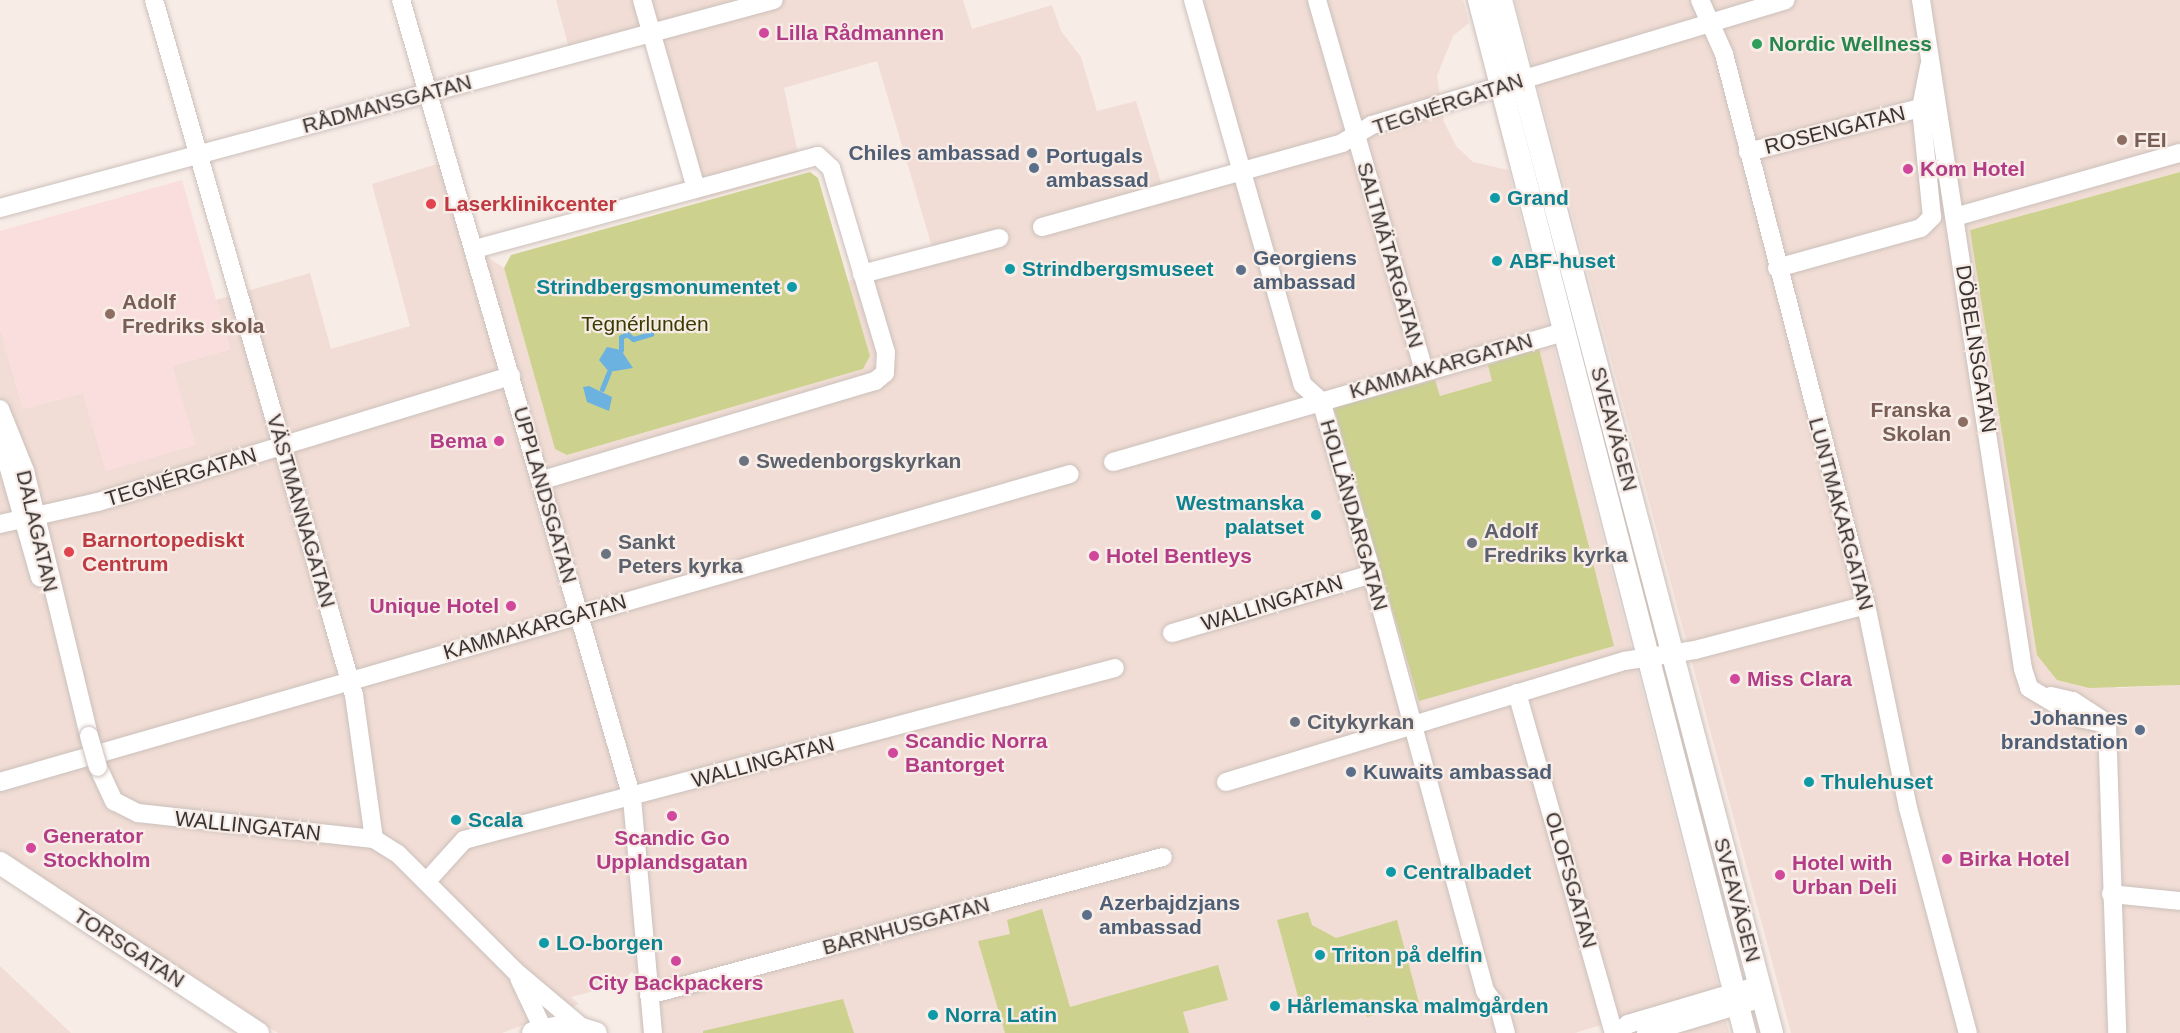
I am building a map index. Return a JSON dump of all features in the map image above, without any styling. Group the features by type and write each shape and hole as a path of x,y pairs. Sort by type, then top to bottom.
{"main road":[{"name":"SVEAVÄGEN","path":"1479,0 1562,332 1746,1033"},
{"name":"SVEAVÄGEN","path":"1501,0 1772,1033"},
{"name":"TORSGATAN","path":"0,863 258,1033"},
{"path":"543,1032 588,1029"}],"street":[{"name":"VÄSTMANNAGATAN","path":"154,0 349,679 374,839"},
{"name":"UPPLANDSGATAN","path":"401,0 542,480 632,798 653,1033"},
{"path":"642,0 696,188"},
{"name":"RÅDMANSGATAN","path":"0,208 774,0"},
{"name":"HOLLÄNDARGATAN","path":"1193,0 1303,385 1321,401 1372,574 1485,991 1500,1011 1506,1033"},
{"name":"SALTMÄTARGATAN","path":"1317,0 1424,371"},
{"name":"LUNTMAKARGATAN","path":"1700,0 1714,22 1866,606 1905,779 1968,1033"},
{"name":"TEGNÉRGATAN","path":"1042,227 1242,171 1356,136 1372,125 1501,88 1785,0"},
{"name":"DÖBELNSGATAN","path":"1921,0 2029,688 2079,718 2107,724 2111,894"},
{"name":"DÖBELNSGATAN","path":"1778,268 1922,228 1932,217 1921,108 1923,80 1930,63"},
{"name":"ROSENGATAN","path":"1748,152 1921,108"},
{"path":"1955,217 2180,153"},
{"path":"475,249 806,156 825,160 886,352 885,373 875,381 542,480"},
{"path":"862,274 999,238"},
{"name":"KAMMAKARGATAN","path":"1113,462 1562,332"},
{"name":"TEGNÉRGATAN","path":"0,524 21,512 259,455 282,444 511,376"},
{"name":"DALAGATAN","path":"0,409 25,471 21,512"},
{"name":"DALAGATAN","path":"0,437 21,512 57,621 98,767 108,794 122,809"},
{"name":"KAMMAKARGATAN","path":"0,782 349,679 1071,474"},
{"name":"TEGNÉRGATAN","path":"0,535 21,512"},
{"name":"WALLINGATAN","path":"1172,633 1372,574"},
{"path":"1226,782 1517,693 1648,657 1672,654 1866,606"},
{"name":"WALLINGATAN","path":"428,881 464,840 632,798 1115,668"},
{"name":"OLOFSGATAN","path":"1517,693 1616,1033"},
{"name":"WALLINGATAN","path":"122,809 374,839"},
{"path":"374,839 428,881 515,971 588,1029"},
{"name":"BARNHUSGATAN","path":"649,995 1163,857"},
{"path":"2117,1033 2111,894 2180,901"},
{"path":"515,971 543,1032"},
{"path":"1616,1033 1628,1024 1761,992"},
{"path":"1646,1033 1737,999"}],"shaded area":[{"path":"556,0 963,0 972,29 1052,5 1061,31 1081,57 1097,111 1136,101 1163,189 1238,168 1191,0 1463,0 1469,23 1453,36 1437,76 1444,122 1456,146 1473,162 1508,170 1719,989 1575,1033 641,1033 636,974 631,972 621,984 571,997 579,1004 502,1033 278,1033 0,855 0,328 23,409 83,393 106,471 195,445 172,366 230,349 216,300 310,273 331,349 410,326 372,184 450,160 477,250 504,268 555,448 567,455 863,369 870,356 848,281 935,257 877,61 784,88 802,172 697,201 651,33 571,56"},
{"path":"1515,0 2180,0 2180,172 1970,230 2000,414 2117,688 2180,685 2180,1033 1791,1033"},
{"name":"Adolf Fredriks skola","path":"182,180 230,349 172,366 196,445 106,471 83,393 23,409 0,328 0,231"},
{"path":"0,966 71,1033 0,1033"},
{"path":"1724,1012 1729,1033 1652,1033"}],"green space":[{"name":"Tegnérlunden","path":"810,172 818,178 870,356 863,369 567,455 555,449 504,268 511,255"},
{"path":"2180,172 2180,685 2089,688 2057,680 2037,655 1970,230"},
{"path":"1539,349 1614,646 1419,701 1334,408 1435,380 1440,396 1492,381 1488,365"},
{"path":"1042,909 1070,1007 1218,965 1228,1000 1183,1012 1189,1033 1005,1033 978,941 1010,934 1007,920"},
{"path":"1308,912 1312,925 1336,938 1397,920 1419,1003 1367,1017 1362,998 1303,1015 1277,920"},
{"path":"843,999 854,1033 703,1033 703,1031"}],"water":[{"path":"607,347 621,350 633,368 609,372 599,360"},
{"path":"589,386 612,397 609,411 587,402 583,387"}],"waterway":[{"path":"621,350 621,337 627,334 633,339 651,334"},
{"path":"602,389 609,372"}],"place":[{"name":"Lilla Rådmannen","path":"764,33"},
{"name":"Nordic Wellness","path":"1757,44"},
{"name":"FEI","path":"2122,140"},
{"name":"Chiles ambassad","path":"1032,153"},
{"name":"Portugals ambassad","path":"1034,168"},
{"name":"Kom Hotel","path":"1908,169"},
{"name":"Grand","path":"1495,198"},
{"name":"Laserklinikcenter","path":"431,204"},
{"name":"ABF-huset","path":"1497,261"},
{"name":"Strindbergsmuseet","path":"1010,269"},
{"name":"Georgiens ambassad","path":"1241,270"},
{"name":"Strindbergsmonumentet","path":"792,287"},
{"name":"Adolf Fredriks skola","path":"110,314"},
{"name":"Franska Skolan","path":"1963,422"},
{"name":"Bema","path":"499,441"},
{"name":"Swedenborgskyrkan","path":"744,461"},
{"name":"Westmanska palatset","path":"1316,515"},
{"name":"Adolf Fredriks kyrka","path":"1472,543"},
{"name":"Barnortopediskt Centrum","path":"69,552"},
{"name":"Sankt Peters kyrka","path":"606,554"},
{"name":"Hotel Bentleys","path":"1094,556"},
{"name":"Unique Hotel","path":"511,606"},
{"name":"Miss Clara","path":"1735,679"},
{"name":"Citykyrkan","path":"1295,722"},
{"name":"Johannes brandstation","path":"2140,730"},
{"name":"Scandic Norra Bantorget","path":"893,753"},
{"name":"Kuwaits ambassad","path":"1351,772"},
{"name":"Thulehuset","path":"1809,782"},
{"name":"Scandic Go Upplandsgatan","path":"672,816"},
{"name":"Scala","path":"456,820"},
{"name":"Generator Stockholm","path":"31,848"},
{"name":"Birka Hotel","path":"1947,859"},
{"name":"Centralbadet","path":"1391,872"},
{"name":"Hotel with Urban Deli","path":"1780,875"},
{"name":"Azerbajdzjans ambassad","path":"1087,915"},
{"name":"LO-borgen","path":"544,943"},
{"name":"Triton på delfin","path":"1320,955"},
{"name":"City Backpackers","path":"676,961"},
{"name":"Hårlemanska malmgården","path":"1275,1006"},
{"name":"Norra Latin","path":"933,1015"}]}
